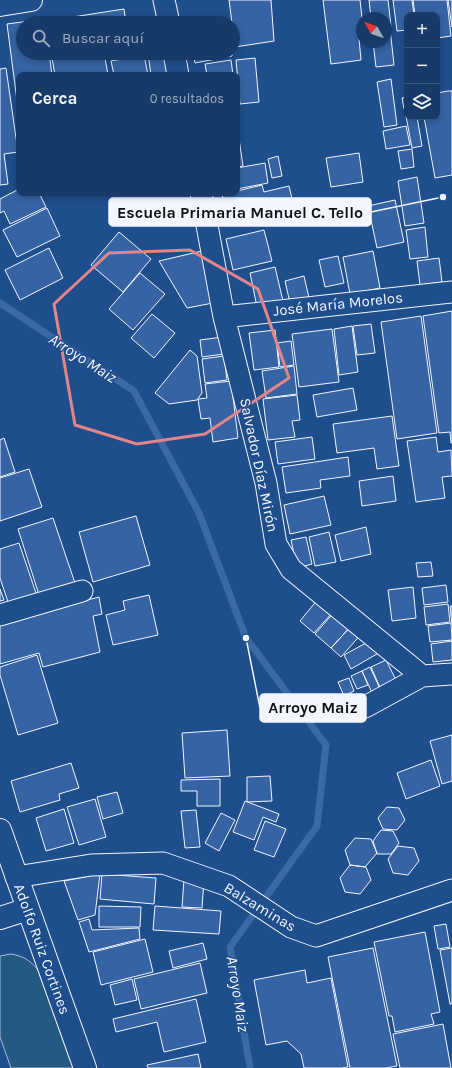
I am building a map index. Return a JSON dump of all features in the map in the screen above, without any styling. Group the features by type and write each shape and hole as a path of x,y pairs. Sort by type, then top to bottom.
{"main road":[{"path":"0,5 31,0"},
{"name":"Adolfo Ruiz Cortines","path":"0,830 85,1068"},
{"path":"0,918 28,909"}],"street":[{"path":"164,0 167,16"},
{"path":"175,60 177,72"},
{"name":"Salvador Díaz Mirón","path":"202,196 224,316 266,483 276,544 291,569 422,676"},
{"name":"José María Morelos","path":"224,316 452,292"},
{"path":"0,615 82,591"},
{"path":"365,707 422,676 452,674"},
{"name":"Balzaminas","path":"16,877 91,865 163,863 229,886 291,928 316,936 452,890"}],"highlighted area":[{"path":"190,250 258,289 289,378 205,434 137,444 75,425 54,304 109,253"}],"shaded area":[{"path":"11,954 26,959 38,970 73,1068 11,1068 0,1037 0,956"}],"building":[{"path":"229,0 271,0 274,41 240,46 240,16 231,16"},
{"path":"323,0 360,0 361,12 356,12 356,48 360,48 361,60 331,64"},
{"path":"369,0 388,0 389,12 370,12"},
{"path":"393,0 412,0 414,12 404,12 404,30 397,31"},
{"path":"413,0 447,0 451,36 440,38 440,12 415,12"},
{"path":"448,0 452,0 452,27"},
{"path":"124,9 125,16 79,16"},
{"path":"16,23 16,60 50,60 52,72 16,72 16,93 7,24"},
{"path":"392,46 394,65 376,67 374,48 392,48"},
{"path":"255,58 259,102 240,104 240,72 237,72 236,60"},
{"path":"52,60 105,60 107,72 54,72"},
{"path":"145,60 147,72 113,72 111,61"},
{"path":"149,60 171,60 173,72 151,72"},
{"path":"194,60 211,60 195,63"},
{"path":"231,60 233,72 206,72 205,64"},
{"path":"6,68 16,138 16,152 4,154 8,184 0,185 0,69"},
{"path":"391,79 397,125 384,127 377,82"},
{"path":"452,91 452,175 435,178 425,120 440,120 440,92"},
{"path":"402,98 404,98 404,109"},
{"path":"407,120 418,120 422,146 412,148"},
{"path":"406,126 410,145 386,149 383,131"},
{"path":"240,146 243,166 240,166"},
{"path":"412,149 414,167 401,169 398,151"},
{"path":"359,153 363,182 331,187 326,158"},
{"path":"278,156 282,176 272,178 268,159"},
{"path":"265,163 268,183 240,188 240,167"},
{"path":"417,177 424,223 405,226 398,181"},
{"path":"262,185 264,192 289,186 295,211 229,226 222,196 240,196 240,190"},
{"path":"16,191 16,196 40,196 46,207 10,224 4,211 0,213 0,199"},
{"path":"395,200 404,242 377,248 368,206"},
{"path":"47,208 60,236 17,257 3,230"},
{"path":"425,227 428,257 410,259 406,230"},
{"path":"264,230 272,261 233,270 226,239"},
{"path":"119,232 151,259 123,292 91,265"},
{"path":"49,248 63,278 20,300 5,270"},
{"path":"202,251 213,303 187,308 159,261"},
{"path":"373,251 380,288 350,294 343,257"},
{"path":"338,256 344,283 325,287 319,260"},
{"path":"439,258 442,282 420,285 417,261"},
{"path":"275,267 283,301 257,307 250,273"},
{"path":"140,273 165,294 133,330 109,309"},
{"path":"304,276 309,298 290,303 285,281"},
{"path":"452,311 451,443 450,432 439,433 423,316"},
{"path":"152,314 175,333 154,358 131,338"},
{"path":"421,316 437,433 397,439 381,322"},
{"path":"371,324 375,353 357,355 353,326"},
{"path":"352,326 358,372 339,375 334,329"},
{"path":"332,329 339,382 299,387 292,334"},
{"path":"275,330 279,367 254,370 249,333"},
{"path":"222,337 224,354 202,357 200,340"},
{"path":"291,341 294,365 280,367 277,343"},
{"path":"190,350 197,356 202,393 197,400 169,404 155,393"},
{"path":"224,356 227,380 205,383 202,359"},
{"path":"294,366 297,394 266,398 262,371"},
{"path":"231,381 238,438 213,442 210,418 201,419 198,399 207,398 205,384"},
{"path":"353,388 357,410 317,417 313,395"},
{"path":"297,395 300,420 292,421 295,437 268,440 263,399"},
{"path":"392,416 399,466 377,469 374,448 337,453 333,424"},
{"path":"312,437 315,459 278,464 275,442"},
{"path":"436,437 438,452 451,450 452,476 442,477 445,498 416,502 407,441"},
{"path":"4,438 15,472 0,477 0,440"},
{"path":"348,457 350,476 320,480 321,488 286,493 282,467"},
{"path":"29,469 42,507 0,521 0,478"},
{"path":"393,476 396,501 362,506 359,481"},
{"path":"324,496 331,525 290,534 284,505"},
{"path":"136,516 150,565 93,582 79,532"},
{"path":"53,518 76,586 40,598 18,529"},
{"path":"366,527 371,554 341,561 335,535"},
{"path":"329,532 336,562 315,566 309,537"},
{"path":"306,537 312,564 297,568 291,540"},
{"path":"19,543 37,596 9,605 0,578 0,549"},
{"path":"431,562 433,576 418,577 416,563"},
{"path":"446,585 448,602 424,605 422,588"},
{"path":"413,587 416,618 392,621 388,590"},
{"path":"0,589 4,600 0,601"},
{"path":"149,595 158,635 113,645 106,615 125,610 123,601"},
{"path":"99,597 102,614 93,616 100,652 43,667 39,653 0,664 0,623"},
{"path":"318,599 333,612 314,633 300,621"},
{"path":"448,604 450,622 426,625 424,607"},
{"path":"450,606 452,606 452,625"},
{"path":"337,609 353,624 331,648 315,634"},
{"path":"451,623 452,640 430,642 428,626"},
{"path":"353,624 363,632 341,657 331,648"},
{"path":"375,638 382,651 351,669 344,655"},
{"path":"452,641 452,660 433,662 431,644"},
{"path":"37,655 58,723 18,735 0,675 0,667"},
{"path":"386,660 398,684 382,692 371,667"},
{"path":"370,667 382,693 374,697 362,671"},
{"path":"362,671 368,685 357,689 351,676"},
{"path":"349,678 354,691 344,696 338,682"},
{"path":"227,730 230,776 185,778 182,733"},
{"path":"452,735 452,781 442,784 430,741"},
{"path":"431,760 440,786 406,799 397,773"},
{"path":"71,763 79,788 59,794 60,800 20,812 11,781"},
{"path":"270,776 272,801 247,802 247,777"},
{"path":"220,779 220,806 197,806 197,791 181,791 181,780"},
{"path":"117,792 123,813 103,819 97,797"},
{"path":"95,799 106,837 79,845 67,807"},
{"path":"245,801 279,814 276,822 263,817 254,840 233,832"},
{"path":"387,807 399,808 405,820 397,830 383,829 378,818"},
{"path":"64,809 74,843 46,851 36,818"},
{"path":"196,810 200,847 185,848 181,811"},
{"path":"221,813 235,820 219,851 205,843"},
{"path":"265,821 286,829 274,857 254,850"},
{"path":"381,830 393,831 399,843 391,854 377,854 373,841"},
{"path":"355,838 371,839 377,853 365,867 350,865 345,850"},
{"path":"398,846 414,848 419,861 408,875 393,873 388,859"},
{"path":"350,865 366,867 371,880 360,894 345,892 340,878"},
{"path":"100,874 95,915 78,920 64,881"},
{"path":"102,874 156,878 154,904 100,899"},
{"path":"184,879 204,880 202,908 182,907"},
{"path":"99,906 141,907 140,927 99,927"},
{"path":"155,906 221,911 219,934 153,930"},
{"path":"89,919 92,930 139,928 140,939 89,952 79,922"},
{"path":"446,924 450,947 438,949 434,926"},
{"path":"425,932 440,1012 431,1014 434,1024 395,1032 392,1016 389,1016 374,942"},
{"path":"145,939 153,972 101,985 93,952"},
{"path":"203,943 207,959 173,968 169,951"},
{"path":"373,948 397,1066 385,1068 350,1068 328,957"},
{"path":"452,948 452,1004 450,1004 440,950"},
{"path":"200,963 207,993 141,1009 134,979"},
{"path":"305,970 307,983 331,978 348,1067 304,1068 301,1054 287,1041 266,1045 254,980"},
{"path":"132,979 137,1000 115,1005 110,985"},
{"path":"196,999 206,1042 164,1052 157,1022 116,1032 113,1019"},
{"path":"443,1024 451,1068 400,1068 393,1034"},
{"path":"198,1054 201,1068 148,1068 147,1065"}],"waterway":[{"name":"Arroyo Maiz","path":"0,303 134,391 199,513 246,638 326,745 317,826 230,947 250,1068"}],"place":[{"name":"Escuela Primaria Manuel C. Tello","path":"443,197"},
{"name":"Arroyo Maiz","path":"246,638"}]}
